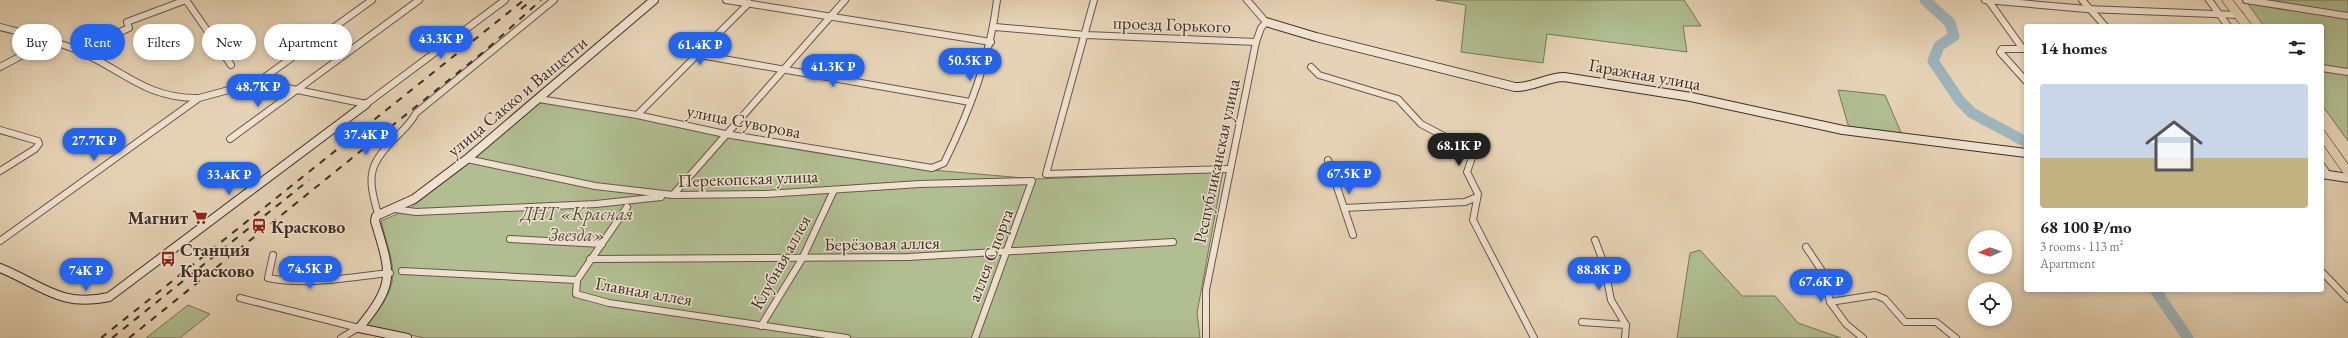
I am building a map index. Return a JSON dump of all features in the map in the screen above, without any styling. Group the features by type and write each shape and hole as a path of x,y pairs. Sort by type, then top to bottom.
{"main road":[{"path":"2227,0 2246,24"},
{"path":"2324,138 2348,172"}],"street":[{"path":"125,30 129,28 127,22 186,0 231,65"},
{"path":"98,60 114,68 148,91 166,97 199,98 258,82 372,0"},
{"path":"230,139 419,0"},
{"path":"0,268 20,275 32,284 66,301 80,303 98,301 109,297 505,0"},
{"path":"341,338 359,328 381,300 388,286 390,273 374,221 378,214 368,183 371,166 379,153 412,122 416,113 554,0"},
{"name":"улица Сакко и Ванцетти","path":"378,214 395,209 414,199 467,159 654,0"},
{"path":"726,0 991,42"},
{"path":"395,209 416,212 596,204 673,195 725,134 845,0"},
{"path":"700,55 970,102 983,75 994,27 997,0"},
{"path":"1094,0 1086,35 1046,174 1229,169"},
{"path":"1247,0 1266,22"},
{"path":"1987,0 2087,9 2240,15"},
{"path":"1987,0 2023,49 2002,49 2000,52 2024,79"},
{"path":"2082,0 2087,9 2103,24"},
{"path":"2209,0 2227,24"},
{"path":"2246,0 2348,16"},
{"path":"637,115 700,55 749,3"},
{"name":"Республиканская улица","path":"1206,338 1206,290 1229,169 1256,42 1261,28 1266,22"},
{"name":"Гаражная улица","path":"1266,22 1318,38 1515,87 1530,86 1550,77 1564,77 1690,97 1843,130 2024,152"},
{"path":"0,27 12,30"},
{"name":"проезд Горького","path":"994,27 1086,35 1256,42"},
{"path":"0,67 13,60"},
{"path":"1311,67 1319,75 1398,99 1421,124 1474,152 1467,172 1478,194 1473,220 1534,338"},
{"path":"2324,68 2347,72"},
{"path":"258,82 366,104"},
{"path":"0,241 199,98"},
{"name":"улица Суворова","path":"539,99 637,115 725,134 919,168 932,168 944,164 970,102"},
{"path":"0,130 38,141 39,144 35,149 0,172"},
{"name":"Перекопская улица","path":"467,159 570,180 639,192 673,195 778,195 921,184 1032,181"},
{"path":"1328,160 1353,235"},
{"path":"2325,175 2348,178"},
{"name":"аллея Спорта","path":"975,338 1032,181"},
{"name":"Клубная аллея","path":"761,326 802,259 834,190"},
{"path":"1344,208 1465,202 1477,197"},
{"path":"577,280 627,207"},
{"path":"510,238 602,244"},
{"path":"1595,240 1604,264 1611,300 1626,325 1625,338"},
{"name":"Берёзовая аллея","path":"590,260 802,259 1006,253 1173,242"},
{"path":"1806,247 1824,274 1830,302 1846,324 1863,338"},
{"path":"273,255 268,278 273,280 303,281 390,273"},
{"name":"Главная аллея","path":"402,271 577,280 576,294 609,302 847,338"},
{"path":"2324,274 2348,299"},
{"path":"1830,302 1874,296 1881,297 1905,322 1937,321 1946,326 1956,338"},
{"path":"240,298 359,328 407,338"},
{"path":"1582,322 1626,325"}],"green space":[{"path":"1436,0 1684,0 1701,26 1683,26 1687,52 1547,34 1543,63 1461,52 1466,5"},
{"path":"2245,0 2348,0 2348,141 2324,108 2324,24 2263,24"},
{"path":"1838,90 1885,95 1902,135 1849,128"},
{"name":"ДНТ «Красная Звезда»","path":"539,102 636,117 932,170 1035,179 1223,172 1197,313 1200,338 424,338 366,325 386,298 393,276 392,265 381,221 409,209 469,163"},
{"path":"1700,250 1742,296 1775,296 1798,323 1841,338 1677,338 1690,253"},
{"path":"188,305 210,314 180,338 146,338"}],"waterway":[{"path":"1925,0 1950,23 1954,36 1939,46 1933,61 1960,101 1972,113 2024,141"},
{"path":"2156,292 2188,338"}],"railway":[{"path":"101,338 524,0"},
{"path":"521,9 532,0"},
{"path":"129,338 486,50 541,0"},
{"path":"112,338 309,180"}],"place":[{"name":"Магнит","path":"200,217"},
{"name":"Красково","path":"259,226"},
{"name":"Станция Красково","path":"168,259"}]}
